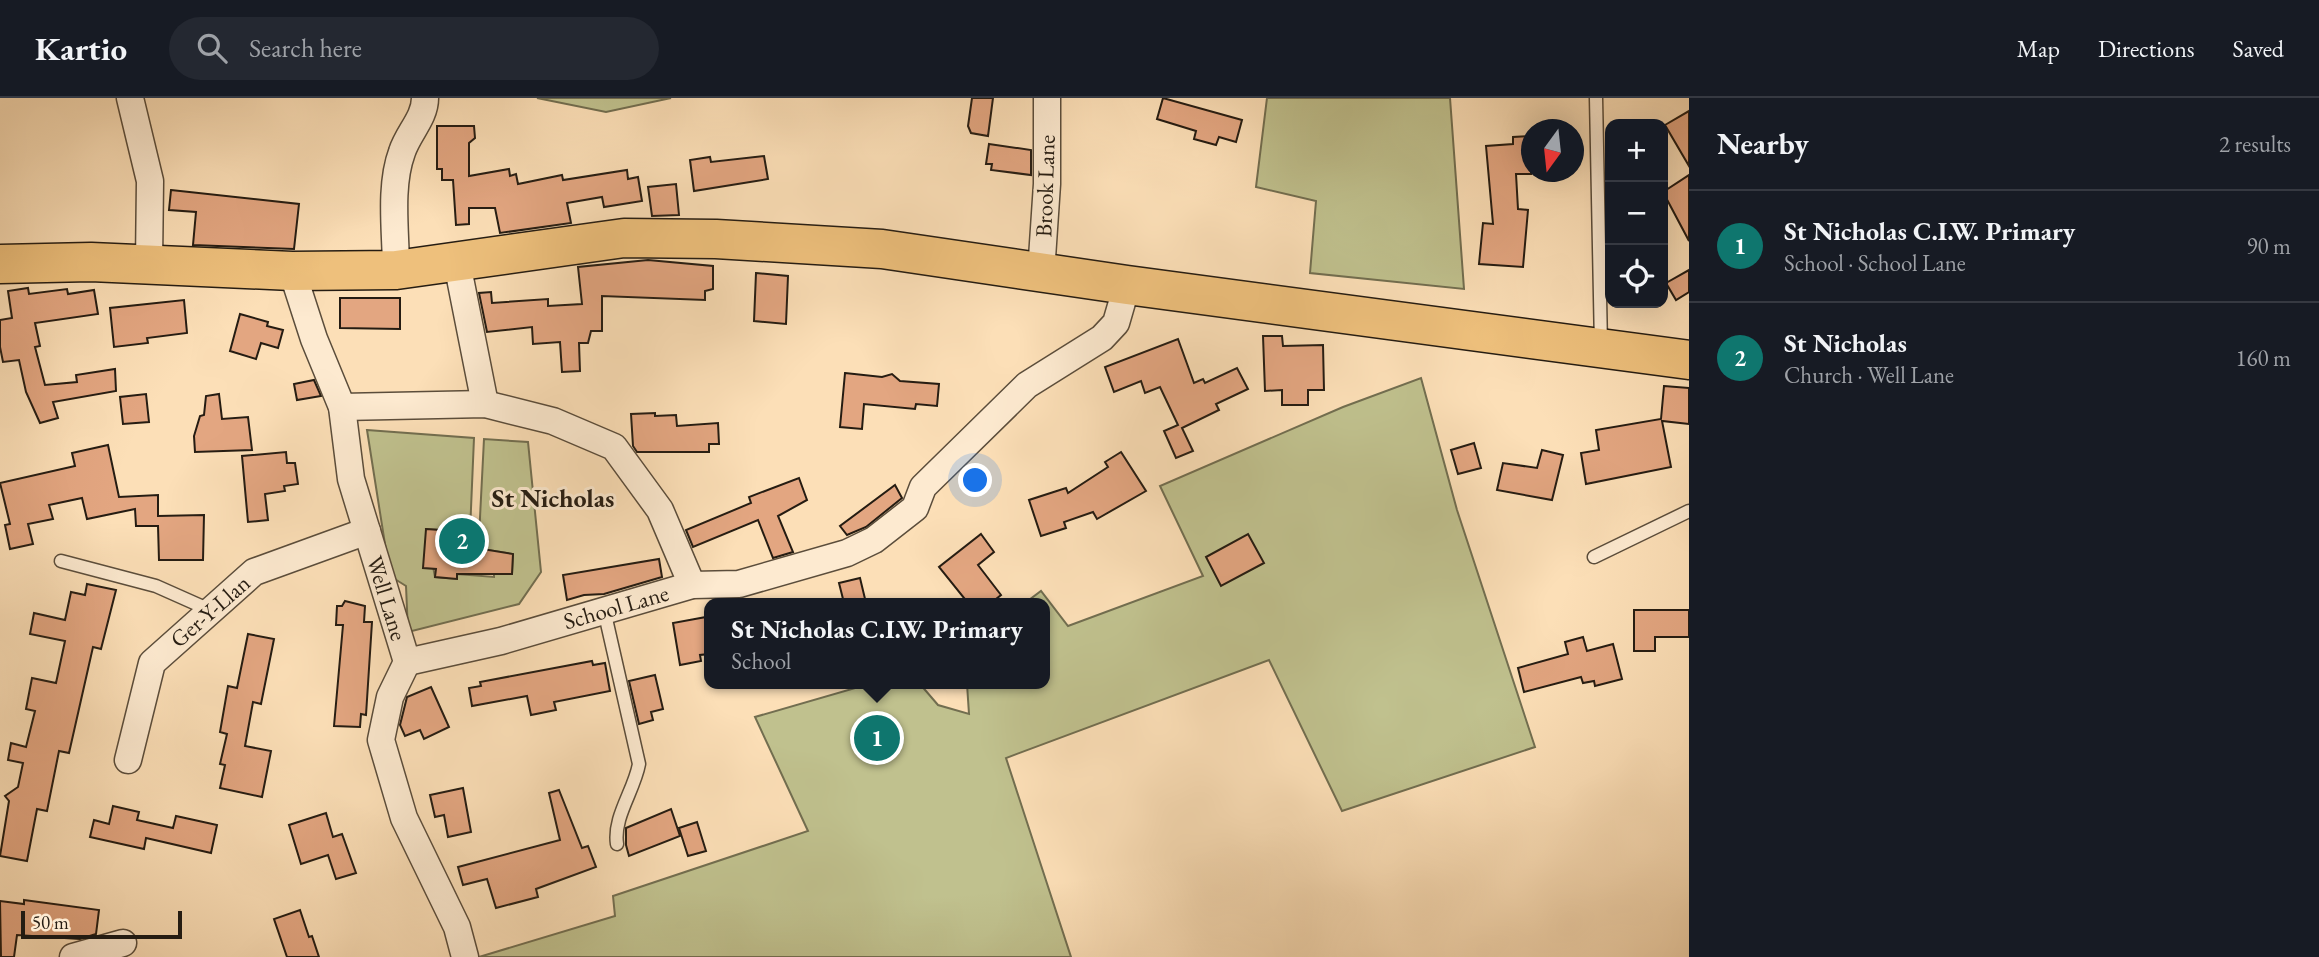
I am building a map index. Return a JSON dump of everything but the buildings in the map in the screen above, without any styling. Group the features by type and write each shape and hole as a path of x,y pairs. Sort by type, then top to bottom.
{"main road":[{"path":"0,264 149,263 292,271 396,270 624,238 716,239 882,249 1127,285 1689,360"}],"street":[{"path":"130,98 150,181 149,263"},
{"path":"396,270 396,186 401,152 425,108 425,98"},
{"name":"Brook Lane","path":"1041,273 1047,184 1047,98"},
{"path":"457,263 485,404"},
{"name":"Well Lane","path":"292,271 314,339 342,407 351,479 407,662 390,697 381,740 404,818 457,927 460,952"},
{"name":"School Lane","path":"407,662 501,641 692,585 739,584 783,573 847,553 874,540 915,508 923,487 1027,385 1102,338 1116,323 1127,285"},
{"path":"342,407 485,404 553,421 614,447 660,510 692,585"},
{"name":"Ger-Y-Llan","path":"128,760 152,663 254,572 367,531"},
{"path":"73,957 123,943"}],"lane":[{"path":"1597,98 1602,272 1601,348"},
{"path":"1594,557 1689,511"},
{"path":"61,561 156,586 210,610"},
{"path":"604,609 639,764 636,779 619,818 615,834 617,844"}],"green space":[{"path":"537,98 671,98 606,112"},
{"path":"1267,98 1450,98 1464,289 1310,273 1316,201 1256,187"},
{"path":"1421,378 1457,510 1535,747 1342,811 1269,660 1006,758 1071,957 479,957 615,916 613,896 808,831 755,717 852,689 924,689 938,705 969,714 967,689 1050,689 1050,603 1068,626 1203,576 1160,486 1343,407"},
{"path":"367,430 474,438 470,532 426,529 435,577 457,579 457,574 494,577 494,573 512,574 513,554 482,549 483,537 479,537 484,439 528,442 541,572 519,604 408,632 406,586 390,576"},
{"path":"1041,591 1046,598 1032,598"}],"place":[{"name":"St Nicholas","path":"462,541"},
{"name":"St Nicholas C.I.W. Primary","path":"877,738"}],"district":[{"name":"St Nicholas","path":"553,498"}]}
